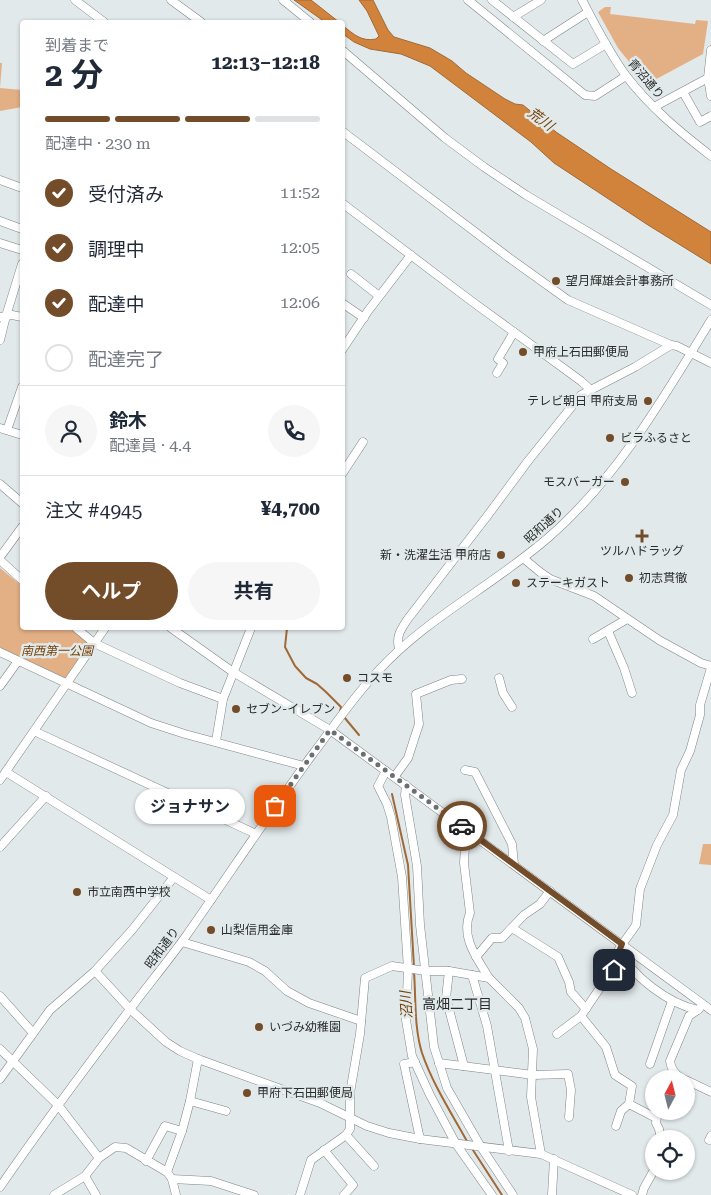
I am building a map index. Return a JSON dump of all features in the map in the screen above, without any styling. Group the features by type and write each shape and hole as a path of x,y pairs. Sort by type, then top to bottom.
{"street":[{"path":"75,0 101,20"},
{"path":"171,0 198,20"},
{"path":"283,0 308,20"},
{"path":"468,0 585,95 595,96 626,76"},
{"path":"492,0 573,64 606,44"},
{"path":"513,17 541,0"},
{"name":"青沼通り","path":"582,0 626,76 676,130 710,154"},
{"path":"543,41 588,12"},
{"path":"711,50 709,82 711,96"},
{"path":"345,53 444,138 484,167 711,305"},
{"path":"654,107 682,92 709,82"},
{"path":"682,92 700,122 711,116"},
{"path":"345,133 568,300 711,362"},
{"path":"0,180 20,187"},
{"path":"345,205 581,381 590,390"},
{"path":"0,221 20,228"},
{"path":"0,243 20,249"},
{"path":"345,346 411,255"},
{"path":"0,340 3,316 20,269"},
{"path":"351,274 380,296"},
{"path":"345,305 364,318"},
{"path":"3,316 20,317"},
{"name":"昭和通り","path":"0,1187 58,1105 182,942 304,766 349,706 377,672 399,650 425,628 550,537 609,475 666,394 711,320"},
{"path":"497,373 504,363 498,359 514,332"},
{"path":"399,650 398,633 407,620 581,395 635,367 671,345"},
{"path":"20,392 4,429 20,433"},
{"path":"345,469 363,442"},
{"path":"0,484 20,501"},
{"path":"20,530 0,558 20,578"},
{"path":"523,558 545,576 594,596 659,640 711,667 700,705 700,716 690,752 682,770 673,816 657,845 640,889 636,925 620,949 624,960 640,976 672,1001 686,1008 700,1007 711,1010"},
{"path":"593,639 627,619"},
{"path":"78,630 94,643 180,683 223,699"},
{"path":"0,780 65,683 104,630"},
{"path":"174,630 233,672 330,730 395,776 622,944 700,1007"},
{"path":"216,741 223,699 250,630"},
{"path":"608,631 624,668 632,693"},
{"path":"0,652 151,723 304,766"},
{"path":"0,686 18,661"},
{"path":"499,678 503,693 512,707"},
{"path":"395,776 408,758 419,724 416,694 451,680 462,679"},
{"path":"34,731 256,834"},
{"path":"465,770 475,772 493,805 512,844 514,864"},
{"path":"386,771 378,786 389,810 402,877 409,969 406,1020 412,1056 456,1144 492,1195"},
{"path":"6,772 211,900"},
{"path":"406,785 405,796 417,866 420,925 434,1047 447,1088 481,1148 513,1195"},
{"path":"0,847 46,796"},
{"path":"466,829 464,863 470,913 467,920 468,942 489,978 519,1008 524,1018 533,1049 531,1097 541,1154"},
{"path":"0,1079 50,1010 95,971 132,930 174,877"},
{"path":"476,957 492,938 502,938 524,915 540,904 550,891"},
{"path":"512,928 558,957 571,992 606,1047 615,1075 632,1086 629,1104 620,1111 616,1126"},
{"path":"182,942 249,962 265,971 287,991 309,1003 361,1021"},
{"path":"557,1034 583,1013 604,982 624,960"},
{"path":"300,1195 311,1160 346,1135 350,1129 348,1116 350,1093 361,1021 365,978 392,966 489,978"},
{"path":"95,971 130,1009 166,1042 198,1059 320,1103 367,1126 389,1133 481,1148 541,1154 632,1195"},
{"path":"449,972 446,998 464,1066"},
{"path":"472,975 487,1026 509,1151"},
{"path":"0,996 33,1033"},
{"path":"650,1064 672,1001"},
{"path":"674,1070 670,1060 689,1016 700,1007"},
{"path":"0,1049 58,1105 100,1158"},
{"path":"167,1172 182,1131 198,1059"},
{"path":"415,1062 404,1064 420,1139"},
{"path":"439,1063 533,1075 568,1074 571,1090 569,1116"},
{"path":"695,1084 711,1092"},
{"path":"190,1100 226,1111"},
{"path":"629,1104 645,1110"},
{"path":"146,1161 165,1126 182,1131"},
{"path":"346,1135 374,1166"},
{"path":"54,1195 85,1176 100,1158 115,1147 126,1148 167,1172 172,1179 176,1195"},
{"path":"324,1150 353,1185 344,1195"},
{"path":"552,1195 554,1159"},
{"path":"85,1176 96,1195"},
{"path":"172,1179 211,1181 254,1195"},
{"path":"642,1195 648,1180"}],"green space":[{"path":"605,7 611,7 610,14 695,24 696,20 708,21 703,54 647,84 618,48 598,12"},
{"path":"0,63 2,63 0,88"},
{"path":"0,88 20,90 20,107 0,111"},
{"name":"南西第一公園","path":"0,568 20,584 20,630 73,630 89,643 89,646 67,678 62,680 0,648"},
{"path":"703,844 711,844 711,865 699,864"}],"shaded area":[{"path":"294,0 311,0 336,20 322,20"},
{"path":"359,0 373,0 388,30 394,37 430,48 452,61 466,73 505,99 515,104 523,105 556,132 611,169 711,232 711,264 554,163 531,142 430,66 401,54 370,49 345,35 345,27 362,38 371,40 379,36 367,11"}],"waterway":[{"name":"沼川","path":"287,630 285,647 295,666 306,678 317,684 341,707 340,712"},
{"name":"沼川","path":"344,717 359,735"},
{"name":"沼川","path":"392,794 408,865 414,967"},
{"name":"沼川","path":"414,972 416,1023 422,1053 437,1088 468,1143"},
{"name":"沼川","path":"471,1147 502,1195"}],"way so far":[{"path":"275,806 330,730 462,826"}],"place":[{"name":"望月輝雄会計事務所","path":"556,281"},
{"name":"甲府上石田郵便局","path":"523,352"},
{"name":"テレビ朝日 甲府支局","path":"648,401"},
{"name":"ビラふるさと","path":"610,438"},
{"name":"モスバーガー","path":"625,482"},
{"name":"ツルハドラッグ","path":"642,536"},
{"name":"新・洗濯生活 甲府店","path":"501,555"},
{"name":"初志貫徹","path":"629,578"},
{"name":"ステーキガスト","path":"516,583"},
{"name":"コスモ","path":"347,678"},
{"name":"セブン-イレブン","path":"236,709"},
{"name":"ジョナサン","path":"275,806"},
{"name":"市立南西中学校","path":"77,892"},
{"name":"山梨信用金庫","path":"211,930"},
{"name":"いづみ幼稚園","path":"259,1027"},
{"name":"甲府下石田郵便局","path":"247,1093"}],"district":[{"name":"高畑二丁目","path":"457,1004"}],"route":[{"path":"462,826 622,944 620,949 624,960 614,970"}],"water label":[{"name":"荒川","path":"541,119"}]}
